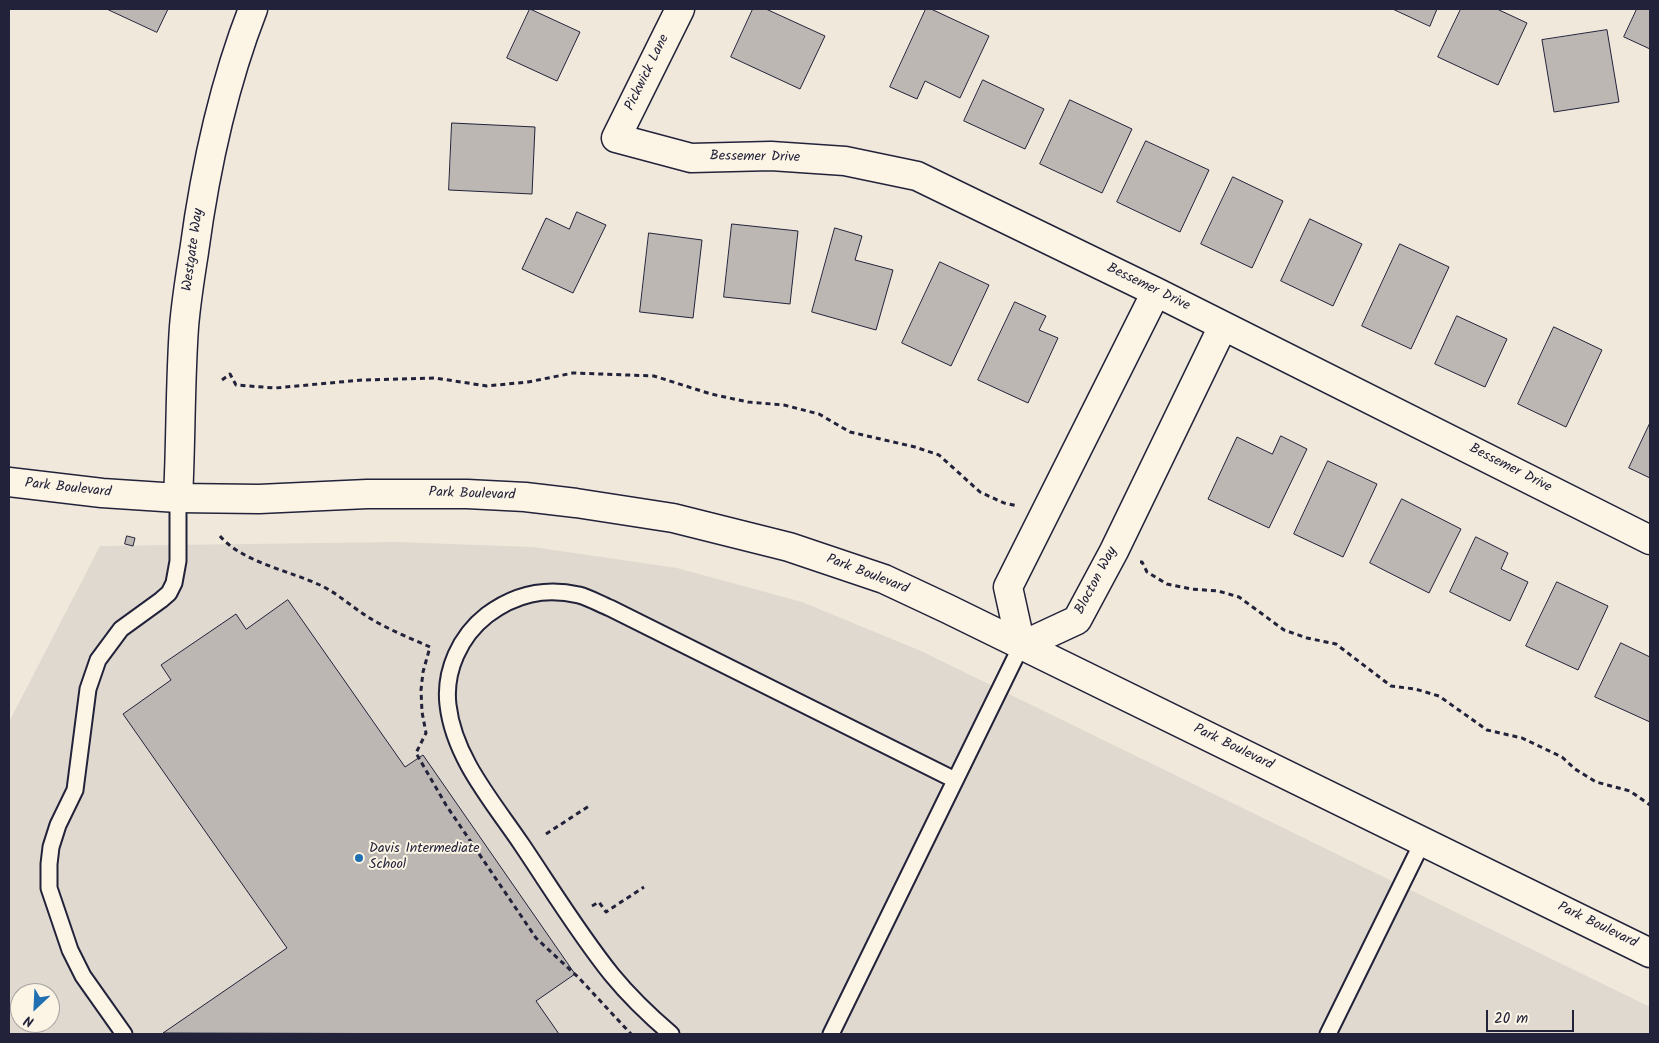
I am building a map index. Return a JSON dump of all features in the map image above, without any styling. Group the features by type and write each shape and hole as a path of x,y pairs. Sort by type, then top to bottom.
{"street":[{"name":"Westgate Way","path":"178,498 181,380 185,325 201,201 212,146 228,86 253,9"},
{"name":"Pickwick Lane","path":"616,138 680,9"},
{"name":"Bessemer Drive","path":"616,138 691,158 771,156 844,161 917,176 1156,292 1650,540"},
{"path":"1021,646 1008,587 1156,292"},
{"name":"Blocton Way","path":"1021,646 1077,620 1114,551 1223,326"},
{"name":"Park Boulevard","path":"9,482 102,493 178,498 259,499 367,494 467,494 525,497 673,518 789,547 884,579 948,609 1650,953"}],"lane":[{"path":"124,1034 84,976 70,950 49,888 49,864 51,847 58,825 75,790 88,688 98,660 121,629 165,596 174,583 178,561 178,498"},
{"path":"671,1034 629,995 597,956 466,760 451,722 447,688 455,655 465,637 478,622 506,603 525,594 550,591 580,596 610,608 955,780"},
{"path":"831,1034 1021,646"},
{"path":"1328,1034 1424,841"}],"path":[{"path":"222,380 230,374 236,385 275,388 362,380 435,378 487,386 528,382 573,373 654,376 711,394 748,402 784,405 819,414 850,432 915,447 939,455 980,492 1004,503 1020,506"},
{"path":"220,536 225,542 243,553 270,566 322,586 370,618 423,644"},
{"path":"1137,562 1142,562 1147,572 1167,584 1218,591 1239,597 1284,630 1307,638 1336,644 1391,686 1415,689 1439,696 1487,730 1522,738 1562,757 1575,769 1596,782 1630,791 1650,805"},
{"path":"426,733 416,753 446,805 497,881 536,938 579,978 631,1034"},
{"path":"546,834 589,806"},
{"path":"592,906 599,902 606,912 644,887"}],"shaded area":[{"path":"396,542 533,547 677,568 802,602 921,651 1650,1007 1650,1034 9,1034 9,722 100,546"}],"building":[{"path":"107,9 168,9 157,32"},
{"path":"530,9 580,32 557,81 507,58"},
{"path":"753,9 766,9 825,36 800,89 731,57"},
{"path":"926,9 931,9 989,36 960,98 925,81 917,99 890,87"},
{"path":"1393,9 1437,9 1430,26"},
{"path":"1461,9 1497,9 1527,23 1498,85 1438,57"},
{"path":"1637,9 1650,9 1650,49 1624,37"},
{"path":"1607,30 1619,102 1554,112 1542,40"},
{"path":"983,80 1044,109 1025,149 964,121"},
{"path":"1070,100 1132,129 1102,193 1040,164"},
{"path":"452,123 535,127 532,194 449,190"},
{"path":"1146,141 1209,170 1180,232 1117,202"},
{"path":"1233,177 1283,201 1252,268 1201,244"},
{"path":"577,212 606,225 573,293 522,269 546,218 569,229"},
{"path":"1310,219 1362,244 1333,306 1281,281"},
{"path":"732,224 798,231 790,304 724,297"},
{"path":"835,228 862,236 855,260 893,270 876,330 812,312"},
{"path":"649,233 702,240 693,318 640,312"},
{"path":"1400,244 1449,267 1411,349 1362,326"},
{"path":"940,262 989,285 951,366 902,343"},
{"path":"1015,302 1046,316 1039,330 1058,338 1028,403 978,380"},
{"path":"1457,316 1507,339 1485,387 1435,364"},
{"path":"1554,327 1602,350 1566,427 1518,404"},
{"path":"1650,423 1650,478 1629,468"},
{"path":"1281,436 1307,449 1269,528 1208,499 1237,437 1272,454"},
{"path":"1328,461 1377,484 1343,557 1294,534"},
{"path":"1402,499 1461,529 1429,593 1370,563"},
{"path":"127,536 135,538 133,546 125,544"},
{"path":"1476,537 1508,553 1501,569 1528,582 1510,621 1450,592"},
{"path":"1557,582 1608,606 1578,670 1526,646"},
{"name":"Davis Intermediate School","path":"288,600 405,767 423,755 575,974 536,1001 559,1034 163,1033 287,948 123,714 171,680 161,665 236,614 246,629"},
{"path":"1621,643 1650,657 1650,722 1595,697"}],"place":[{"name":"Davis Intermediate School","path":"359,858"}]}
